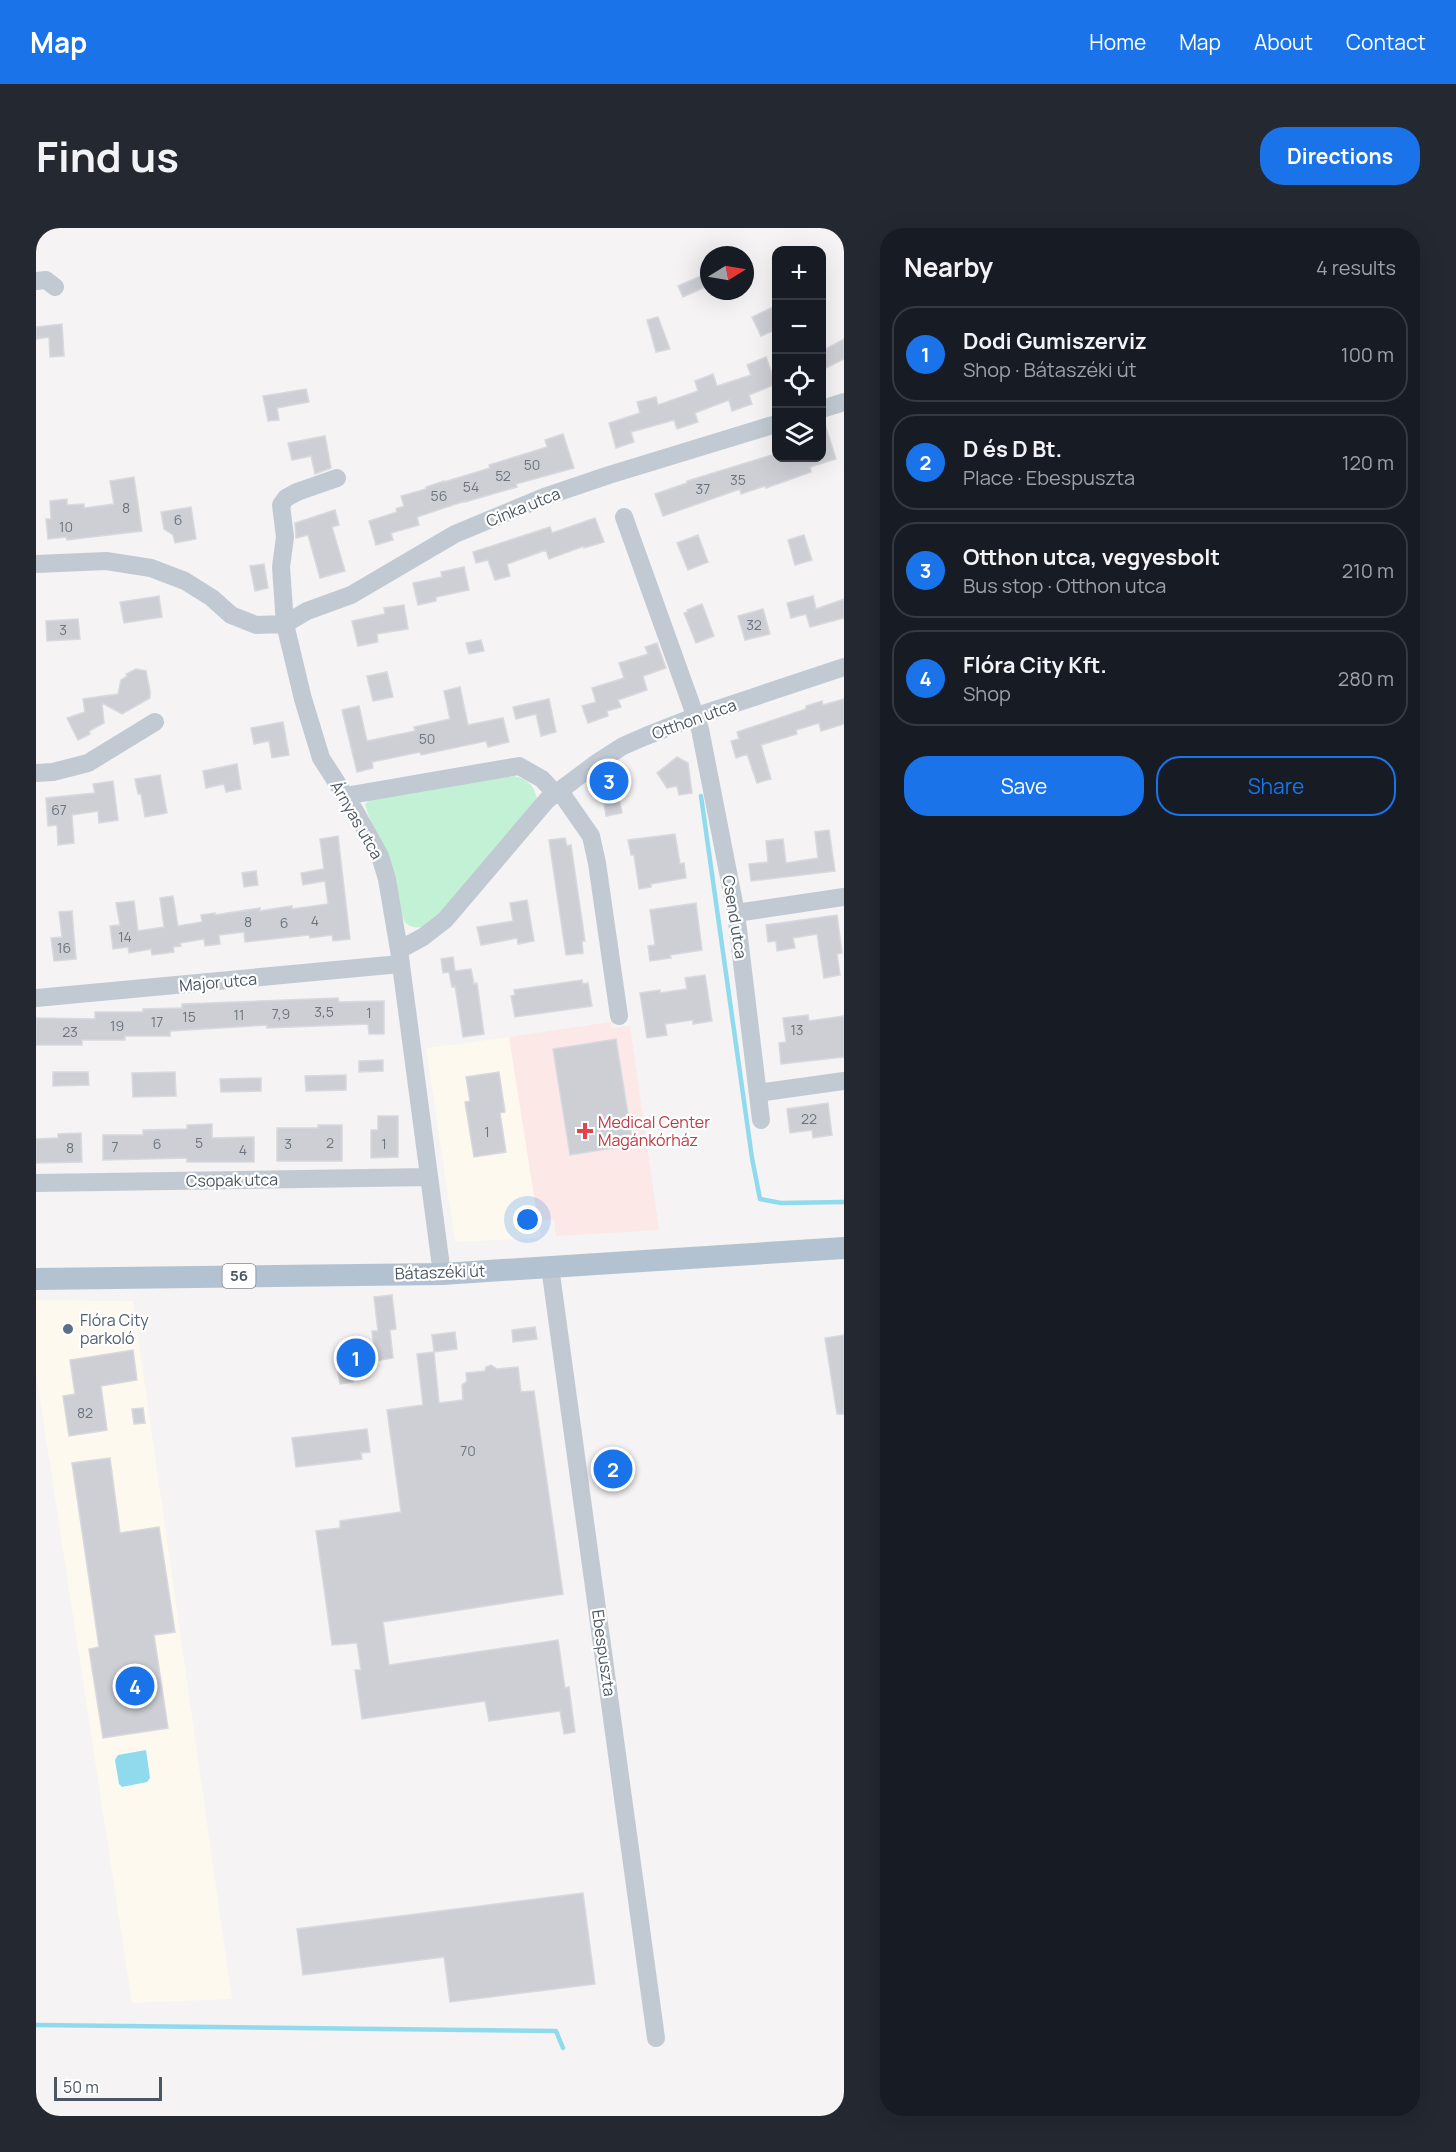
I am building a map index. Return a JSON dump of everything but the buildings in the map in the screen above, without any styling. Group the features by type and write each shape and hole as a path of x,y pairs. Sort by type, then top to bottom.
{"main road":[{"name":"Bátaszéki út","path":"36,1279 442,1274 844,1248"}],"street":[{"path":"36,281 46,280 55,287"},
{"path":"825,408 844,402"},
{"name":"Cinka utca","path":"285,624 307,611 351,595 455,534 544,497 772,426"},
{"name":"Árnyas utca","path":"337,478 297,492 286,498 281,505 285,537 281,567 285,624 303,699 321,758 380,856 387,879 400,957 442,1274"},
{"name":"Csend utca","path":"624,517 697,716 736,913 761,1120"},
{"path":"36,564 106,561 151,568 185,581 212,598 231,615 256,625 285,624"},
{"name":"Otthon utca","path":"400,957 451,915 547,800 623,746 697,716 844,667"},
{"path":"36,772 53,771 88,763 156,722"},
{"path":"345,796 519,766 557,791 591,836 597,862 619,1016"},
{"path":"736,913 844,897"},
{"name":"Major utca","path":"36,998 400,957"},
{"path":"758,1093 844,1081"},
{"name":"Csopak utca","path":"36,1183 429,1177"},
{"name":"Ebespuszta","path":"550,1268 656,2038"}],"shaded area":[{"name":"Medical Center Magánkórház","path":"611,1022 611,1028 630,1026 659,1230 556,1236 554,1219 538,1221 509,1037"},
{"path":"509,1037 541,1238 455,1242 426,1048"},
{"path":"36,1300 133,1301 232,1999 132,2003 36,1373"}],"green space":[{"path":"514,776 530,784 537,800 458,897 428,924 412,927 407,924 401,910 393,870 365,804 371,798"}],"water":[{"path":"146,1750 150,1778 147,1782 122,1787 119,1784 115,1760 118,1755"}],"waterway":[{"path":"701,796 752,1158 760,1199 781,1203 844,1202"},
{"path":"36,2025 556,2031 563,2048"}],"place":[{"name":"Otthon utca, vegyesbolt","path":"609,781"},
{"name":"Medical Center Magánkórház","path":"585,1131"},
{"name":"Flóra City parkoló","path":"68,1329"},
{"name":"Dodi Gumiszerviz","path":"356,1358"},
{"name":"D és D Bt.","path":"613,1469"},
{"name":"Flóra City Kft.","path":"135,1686"}]}
